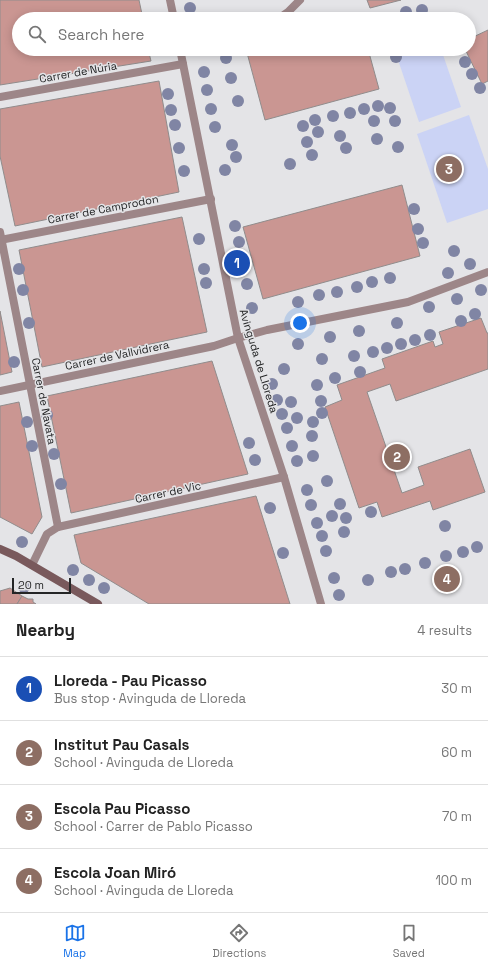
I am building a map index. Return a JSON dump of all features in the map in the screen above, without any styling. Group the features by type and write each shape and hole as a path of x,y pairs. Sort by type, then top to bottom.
{"street":[{"path":"170,0 173,12"},
{"path":"288,12 300,0"},
{"name":"Avinguda de Lloreda","path":"181,56 238,338 284,477 321,604"},
{"name":"Carrer de Núria","path":"0,97 183,64"},
{"name":"Carrer de Camprodon","path":"0,238 211,198"},
{"name":"Carrer de Navata","path":"0,238 58,527"},
{"name":"Carrer de Vallvidrera","path":"0,391 214,346 267,330 408,302 488,272"},
{"name":"Carrer de Vic","path":"58,527 284,477"},
{"path":"32,565 47,534 58,527"},
{"path":"0,549 16,556 98,604"}],"shaded area":[{"path":"397,56 443,56 461,107 419,122"},
{"path":"469,115 488,169 488,209 447,223 417,134"}],"building":[{"path":"0,0 139,0 142,12 12,12 12,56 150,56 151,61 0,85"},
{"path":"367,0 401,0 370,8"},
{"path":"488,30 488,81 482,84 468,56 476,56 476,36"},
{"path":"248,56 370,56 379,89 265,120"},
{"path":"159,81 179,192 15,226 0,156 0,109"},
{"path":"402,185 420,256 263,299 243,227"},
{"path":"182,217 207,332 42,367 19,250"},
{"path":"0,311 12,372 0,375"},
{"path":"481,318 488,333 488,369 396,401 390,384 367,392 402,493 424,485 418,467 470,449 485,492 433,510 430,501 382,517 377,502 359,508 325,407 342,400 337,385 385,368 382,359 433,341 435,347 443,344 439,332"},
{"path":"212,361 248,474 71,513 47,396"},
{"path":"19,402 42,517 32,534 0,517 0,406"},
{"path":"256,496 290,604 149,604 81,563 74,535"},
{"path":"10,588 22,596 17,604 0,604 0,591"},
{"path":"22,596 28,599 33,599 33,602 36,604 17,604"}],"place":[{"name":"Escola Pau Picasso","path":"449,169"},
{"name":"Lloreda - Pau Picasso","path":"237,263"},
{"name":"Institut Pau Casals","path":"397,457"},
{"name":"Escola Joan Miró","path":"447,579"}]}
